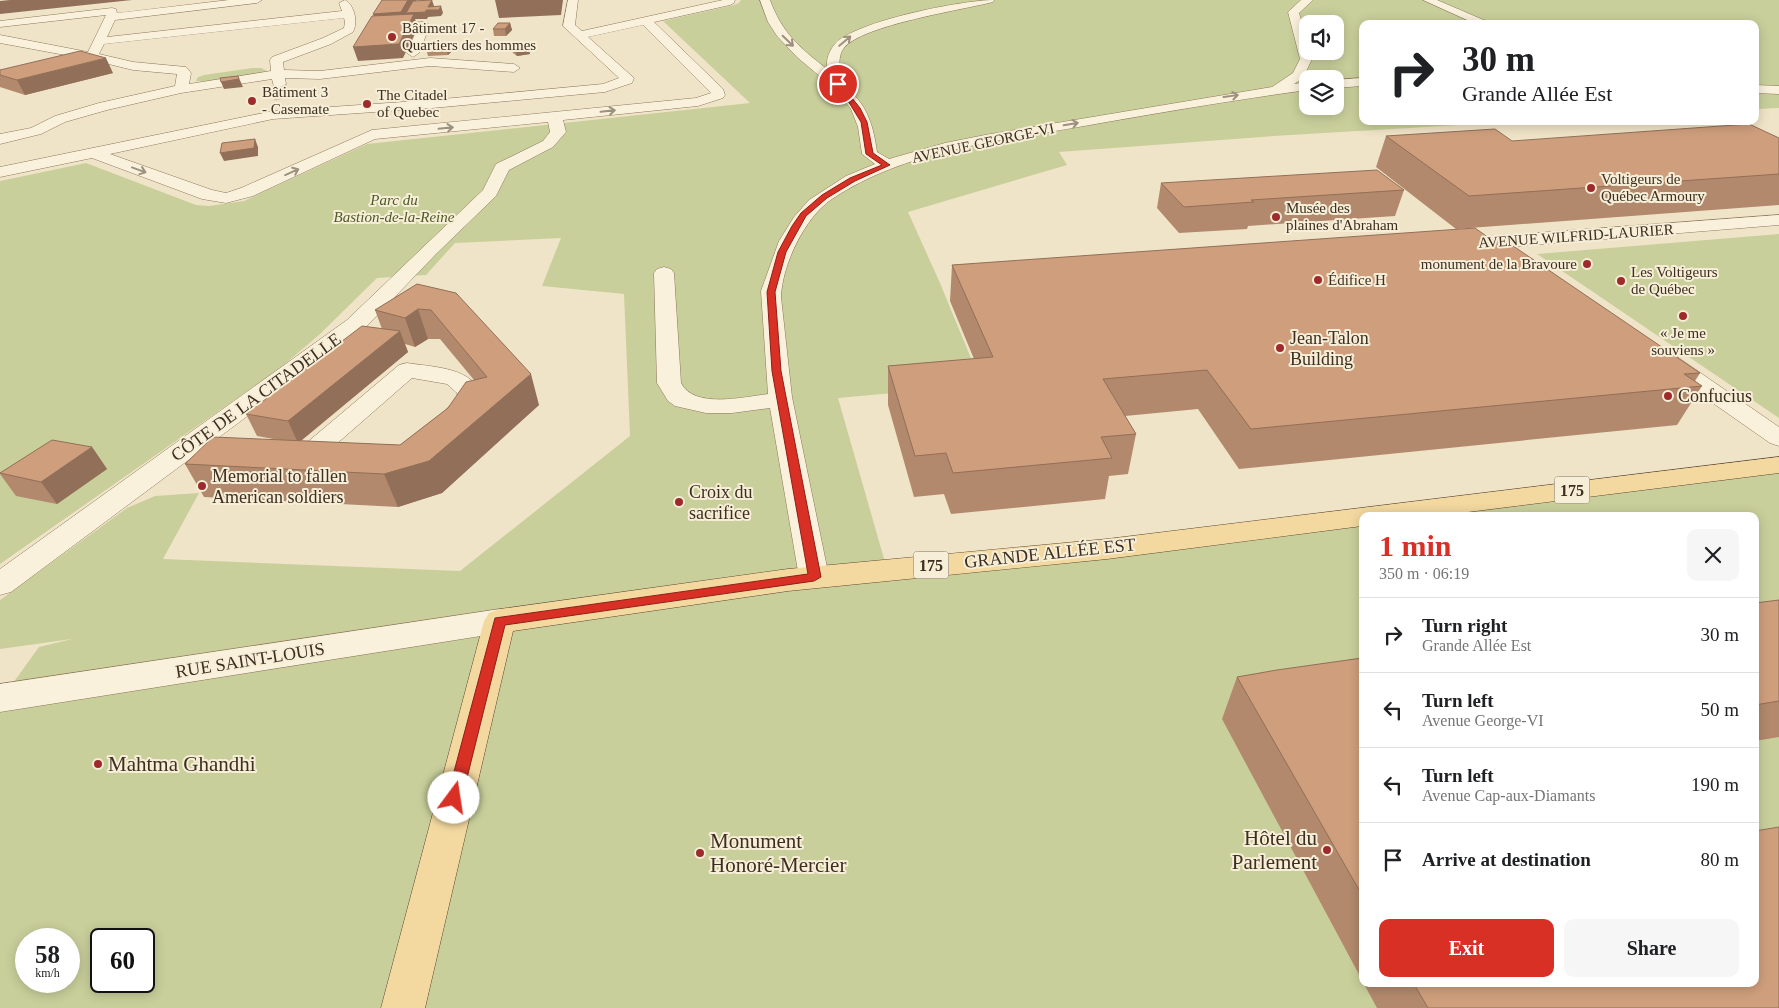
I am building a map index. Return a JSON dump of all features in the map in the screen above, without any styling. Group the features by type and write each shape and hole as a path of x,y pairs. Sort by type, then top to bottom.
{"main road":[{"name":"GRANDE ALLÉE EST","path":"1397,512 1779,465"},
{"name":"GRANDE ALLÉE EST","path":"500,621 814,577 1107,548 1359,517"},
{"path":"403,1008 500,621"}],"street":[{"path":"111,17 233,1 257,0"},
{"path":"342,0 352,26 349,30"},
{"path":"0,172 273,115 432,104 605,88 627,80 569,26 573,0"},
{"path":"580,35 726,3 730,1 728,0"},
{"path":"764,0 768,13 781,34 838,84 857,108 864,122 870,154 887,165"},
{"path":"838,84 833,65 833,56 839,46 852,36 885,25 989,0"},
{"path":"1276,90 1298,75 1306,59 1293,12 1308,0"},
{"path":"1428,0 1477,20"},
{"path":"0,24 108,11 113,12 92,56"},
{"path":"99,41 348,14"},
{"path":"372,135 698,102 718,95 718,92 646,21"},
{"path":"273,115 280,86 272,60 327,41 349,30 424,24 412,53"},
{"path":"0,39 92,56 133,66 172,68 188,72 181,89"},
{"path":"38,58 92,56"},
{"path":"65,62 92,56"},
{"path":"0,139 36,131 60,119 104,106 181,89 280,86 320,75 439,62 514,68"},
{"path":"1344,83 1359,82"},
{"name":"AVENUE GEORGE-VI","path":"814,577 776,371 771,292 782,252 804,215 824,196 852,180 887,165 938,150 1023,133 1299,87"},
{"path":"1759,89 1779,90"},
{"path":"94,153 208,195 226,198 247,192 426,111 432,104"},
{"name":"CÔTE DE LA CITADELLE","path":"0,584 355,325 429,250 483,199 492,187 502,167 540,149 552,141 558,132 557,117"},
{"name":"AVENUE WILFRID-LAURIER","path":"1453,245 1779,220"},
{"path":"1494,242 1519,259"},
{"path":"664,273 669,384 674,393 682,400 709,405 782,398"},
{"path":"1648,348 1779,438"},
{"path":"338,463 290,461 407,370 454,378 469,391 470,399 436,430"},
{"path":"174,457 213,458"},
{"name":"RUE SAINT-LOUIS","path":"0,698 500,621"}],"green space":[{"name":"Parc du Bastion-de-la-Reine","path":"741,0 1779,0 1779,108 1759,109 1759,20 1359,20 1359,125 1460,125 1274,136 1059,152 1067,165 908,212 982,385 838,398 887,569 1107,549 1359,517 1359,987 1759,987 1759,512 1398,512 1779,465 1779,1008 0,1008 0,701 39,647 72,639 0,649 0,600 127,508 155,496 199,493 163,559 460,571 630,436 624,294 542,286 561,238 455,243 426,275 377,278 320,334 279,369 0,564 0,181 86,163 196,205 209,206 244,201 367,144 750,103 663,21 734,5"},
{"path":"261,68 267,71 261,74 212,82 196,81 198,77 204,75"},
{"path":"1779,234 1779,418 1537,254"}],"building":[{"path":"382,0 408,0 401,12 373,14"},
{"path":"432,0 428,7 441,6 439,10 406,13 413,1"},
{"path":"414,14 399,44 353,47 372,16"},
{"path":"498,23 510,23 505,29 493,29"},
{"path":"431,43 451,43 446,48 426,48"},
{"path":"525,44 528,47 515,49 511,46"},
{"path":"80,51 106,58 17,80 0,75 0,70"},
{"path":"238,76 239,79 221,82 220,78"},
{"path":"1751,125 1779,138 1779,174 1469,196 1386,136 1495,129 1512,141"},
{"path":"255,139 254,148 220,153 222,143"},
{"path":"1377,170 1404,190 1251,200 1254,202 1184,207 1161,183"},
{"name":"Jean-Talon Building","path":"1475,228 1489,238 1500,237 1700,373 1684,374 1702,386 1251,429 1207,370 1103,379 1136,434 1101,437 1112,458 953,473 946,453 915,456 888,366 993,357 952,265"},
{"path":"417,284 456,293 531,374 429,461 384,474 185,464 213,437 400,445 448,408 466,382 487,377 431,310 418,309 405,318 375,310"},
{"path":"362,326 400,331 288,421 246,414"},
{"path":"52,440 92,447 41,482 0,473"},
{"path":"1779,600 1779,701 1759,704 1759,602"},
{"path":"1359,658 1359,890 1237,677"},
{"path":"1779,827 1779,1008 1428,1008 1416,987 1759,987 1759,830"}],"tunnel":[{"path":"279,85 282,99"}],"place":[{"name":"Bâtiment 17 - Quartiers des hommes","path":"392,37"},
{"name":"Bâtiment 3 - Casemate","path":"252,101"},
{"name":"The Citadel of Quebec","path":"367,104"},
{"name":"Voltigeurs de Québec Armoury","path":"1591,188"},
{"name":"Musée des plaines d'Abraham","path":"1276,217"},
{"name":"monument de la Bravoure","path":"1587,264"},
{"name":"Édifice H","path":"1318,280"},
{"name":"Les Voltigeurs de Québec","path":"1621,281"},
{"name":"« Je me souviens »","path":"1683,316"},
{"name":"Jean-Talon Building","path":"1280,348"},
{"name":"Confucius","path":"1668,396"},
{"name":"Memorial to fallen American soldiers","path":"202,486"},
{"name":"Croix du sacrifice","path":"679,502"},
{"name":"Mahtma Ghandhi","path":"98,764"},
{"name":"Hôtel du Parlement","path":"1327,850"},
{"name":"Monument Honoré-Mercier","path":"700,853"}],"route":[{"path":"454,798 500,621 814,577 776,371 771,292 782,252 804,215 824,196 852,180 887,165 870,154 864,122 857,108 838,84"}]}
